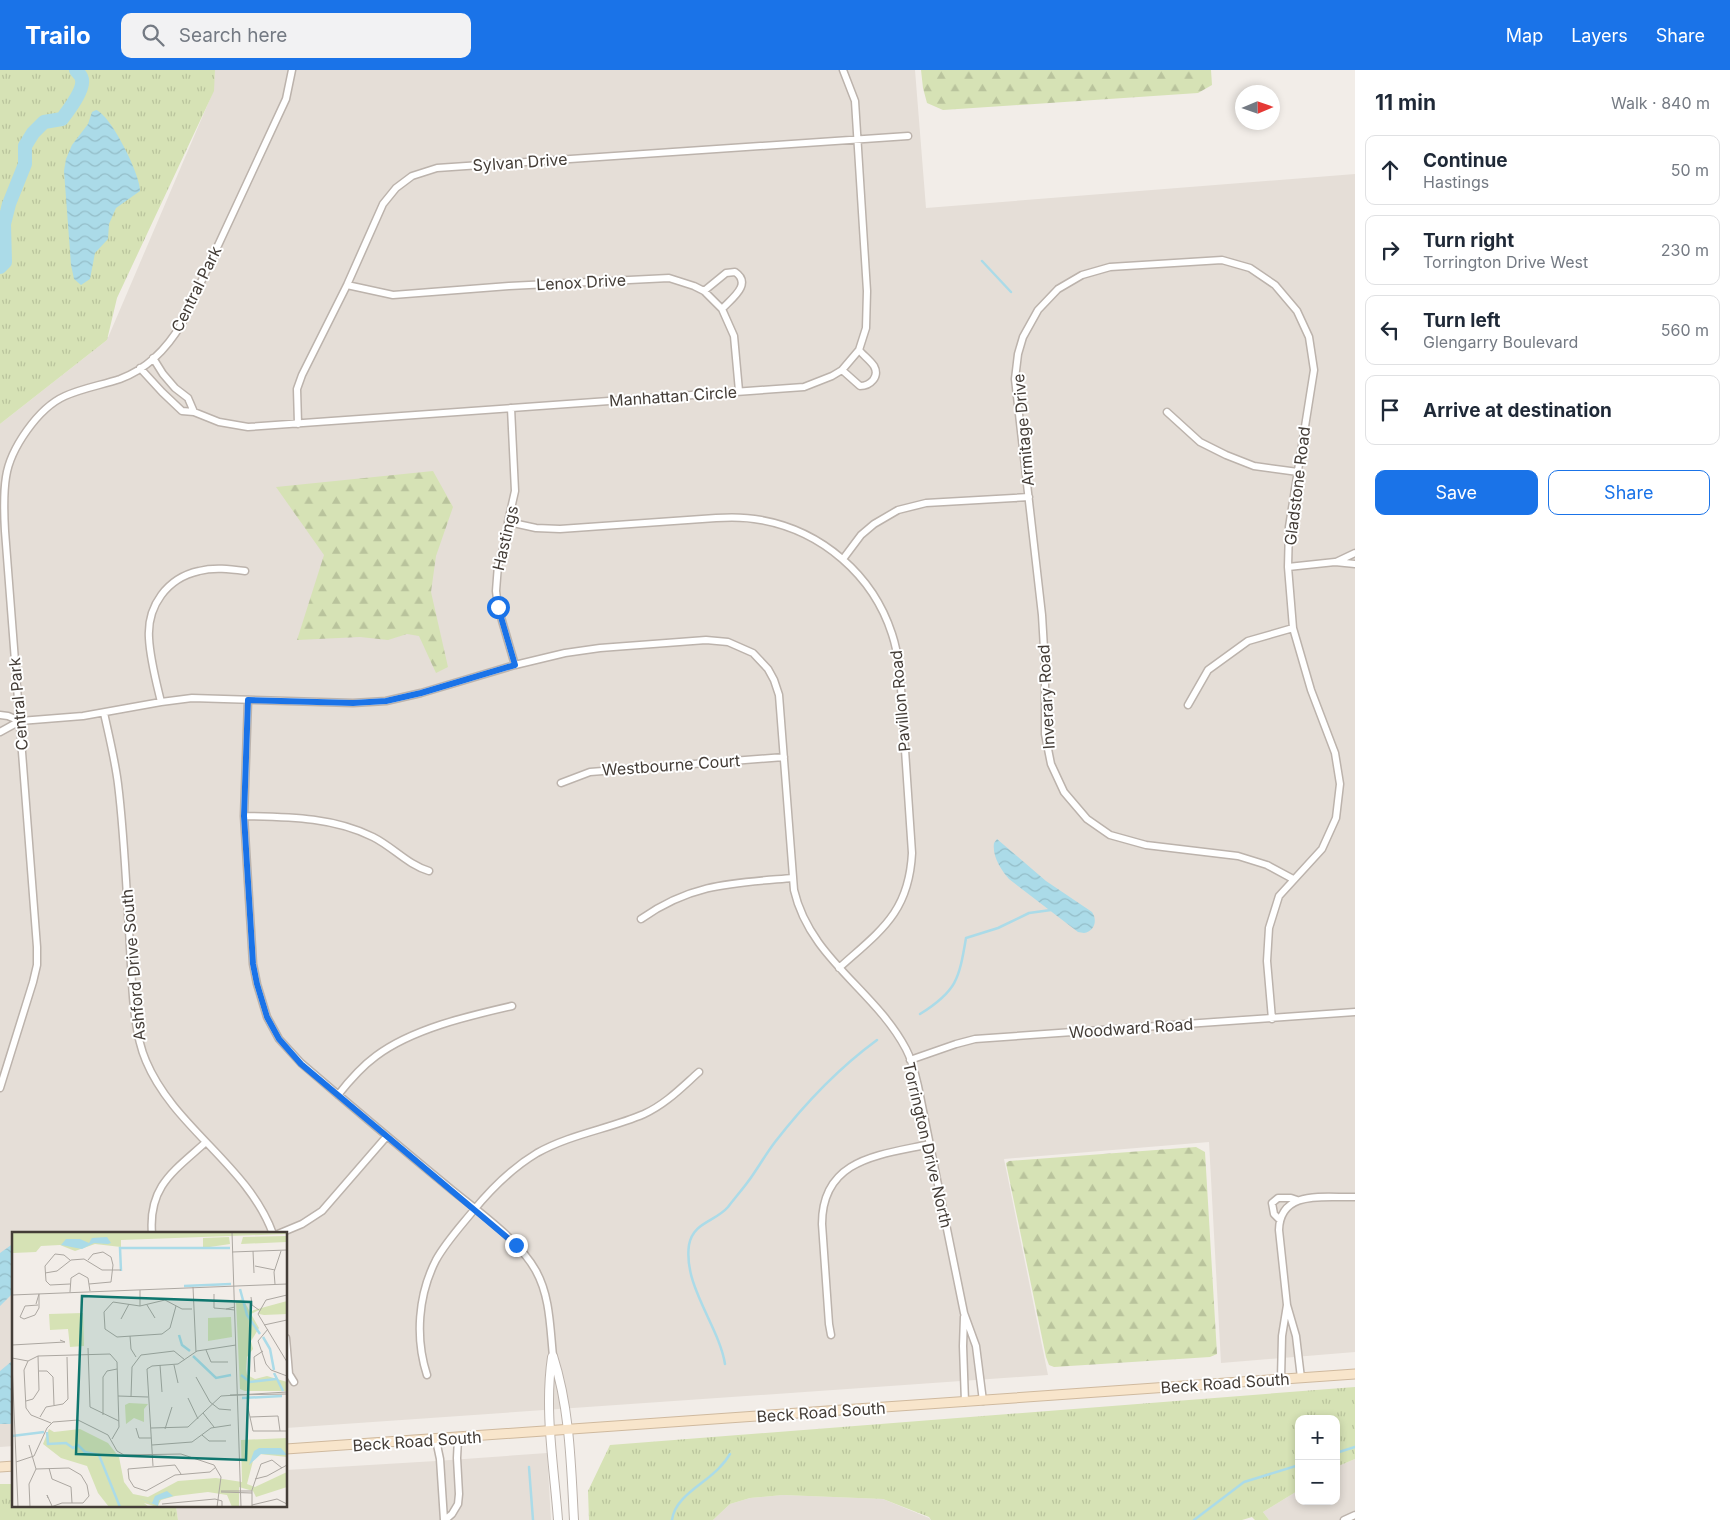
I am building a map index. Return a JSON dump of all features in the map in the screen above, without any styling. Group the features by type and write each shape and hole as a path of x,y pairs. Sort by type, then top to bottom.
{"main road":[{"name":"Beck Road South","path":"288,1449 550,1432 1355,1374"}],"street":[{"name":"Central Park","path":"0,1088 34,982 37,965 4,512 6,475 15,450 28,429 43,413 62,397 122,378 140,368 163,350 182,324 286,99 292,70"},
{"name":"Manhattan Circle","path":"140,368 182,411 194,412 219,422 248,427 804,387 832,376 842,370 859,350 866,328 867,291 855,101 843,70"},
{"name":"Sylvan Drive","path":"298,424 297,389 302,375 347,285 383,204 396,188 412,176 438,168 908,136"},
{"name":"Gladstone Road","path":"1023,337 1038,310 1058,289 1082,275 1110,267 1222,260 1250,268 1274,284 1297,311 1309,337 1314,370 1289,527 1288,567 1293,628 1311,690 1335,753 1340,784 1336,818 1322,849 1278,896 1269,928 1267,961 1272,1019"},
{"path":"704,291 726,273 735,272 739,274 742,288 722,309"},
{"name":"Lenox Drive","path":"347,285 394,295 509,286 669,278 704,291 722,309 734,336 739,391"},
{"name":"Armitage Drive","path":"842,559 861,535 874,524 898,510 926,503 1029,497 1015,379 1018,354 1023,337"},
{"path":"842,370 860,386 867,386 872,383 876,376 875,368 859,350"},
{"path":"154,358 175,388 188,398 194,412"},
{"name":"Hastings","path":"511,408 516,477 513,504 508,522 508,533 498,565 496,590 498,607 515,665"},
{"path":"1168,412 1200,442 1226,455 1254,466 1298,472"},
{"name":"Inverary Road","path":"1029,497 1042,615 1045,666 1045,734 1050,764 1064,792 1087,819 1110,835 1146,845 1238,856 1267,864 1293,879"},
{"name":"Pavillon Road","path":"508,522 536,528 560,529 716,518 750,518 775,523 801,532 822,543 860,576 876,599 888,624 895,647 899,670 912,853 908,885 895,914 881,931 839,968"},
{"path":"1334,562 1355,554"},
{"path":"1288,567 1334,562 1355,564"},
{"path":"161,702 148,632 151,614 159,598 172,583 189,574 209,569 245,571"},
{"path":"1188,705 1208,670 1248,642 1293,628"},
{"name":"Torrington Drive North","path":"515,665 591,649 721,640 748,649 768,669 777,688 796,900 804,922 818,944 894,1030 906,1049 918,1086 964,1313 976,1346 984,1401"},
{"path":"0,732 20,721 83,716 192,698 353,703 386,701 421,693 515,665"},
{"path":"248,700 244,816 253,964 262,1004 274,1030 301,1064 516,1245 536,1271 547,1299 553,1356 563,1392 568,1430 574,1520"},
{"name":"Ashford Drive South","path":"104,713 118,782 139,1041 156,1082 253,1196 265,1215 272,1232"},
{"path":"0,715 20,721"},
{"name":"Westbourne Court","path":"561,783 590,772 784,757"},
{"path":"244,816 304,818 337,824 373,837 388,845 418,868 429,871"},
{"path":"641,920 667,902 701,889 740,882 793,878"},
{"path":"338,1095 365,1065 394,1045 429,1029 512,1006"},
{"name":"Woodward Road","path":"910,1060 975,1039 1355,1012"},
{"path":"427,1375 423,1363 420,1329 424,1294 429,1276 454,1234 475,1209 504,1178 535,1154 566,1139 650,1111 664,1103 699,1072"},
{"path":"283,1232 302,1224 322,1211 387,1136"},
{"path":"152,1232 151,1212 159,1189 169,1176 206,1142"},
{"path":"831,1335 822,1224 823,1209 829,1190 846,1169 863,1159 930,1144"},
{"path":"1280,1220 1274,1214 1272,1203 1284,1197 1297,1200"},
{"path":"1301,1378 1296,1336 1286,1305 1279,1230 1280,1220 1285,1209 1297,1200 1304,1198 1355,1197"},
{"path":"1281,1379 1282,1336 1286,1305"},
{"name":"Torrington Drive North","path":"964,1313 963,1346 966,1402"},
{"path":"288,1356 290,1374 294,1382"},
{"path":"553,1356 548,1392 558,1520"},
{"path":"444,1520 452,1514 458,1504 458,1438"},
{"path":"436,1440 440,1459 444,1520"},
{"path":"1344,1520 1355,1515"}],"shaded area":[{"path":"215,70 915,70 926,208 1355,174 1355,1352 1221,1363 1209,1142 1004,1159 1048,1375 288,1428 288,1232 12,1232 12,1446 0,1447 0,424 107,340 213,92"},
{"path":"547,1453 551,1520 178,1520 176,1508 288,1508 288,1470"},
{"path":"1355,1459 1355,1520 1269,1520 1263,1512 1295,1492 1295,1505 1340,1505 1340,1465"},
{"path":"783,1495 883,1499 931,1520 713,1520 730,1504 750,1498"}],"green space":[{"path":"0,70 215,70 214,91 117,298 107,340 0,424"},
{"path":"921,70 1211,70 1212,85 1198,93 943,110 927,103"},
{"path":"433,471 453,507 436,556 431,592 448,667 436,673 419,636 407,634 388,640 360,637 297,640 324,555 276,487"},
{"path":"1196,1147 1205,1152 1217,1354 1210,1357 1054,1367 1049,1365 1006,1163 1009,1161"},
{"path":"1355,1387 1355,1459 1340,1465 1340,1415 1295,1415 1295,1492 1263,1512 1269,1520 1255,1520 1252,1517 1242,1520 931,1520 929,1517 883,1499 783,1495 750,1498 730,1504 713,1520 589,1520 588,1491 610,1445"},
{"path":"0,1484 12,1484 12,1508 176,1508 178,1520 0,1520"}],"water":[{"path":"96,110 102,114 117,134 136,173 140,191 116,208 109,224 108,239 95,253 90,279 81,285 74,279 71,265 64,171 66,159 72,145 88,124 92,112"},
{"path":"997,839 1046,881 1092,912 1095,919 1093,928 1084,933 1078,932 1009,879 996,858 994,843"},
{"path":"12,1244 12,1294 0,1306 0,1253"},
{"path":"12,1361 12,1423 10,1424 0,1424 0,1371"}],"waterway":[{"path":"0,267 5,262 4,224 9,204 25,164 25,146 33,133 44,122 62,119 71,106 82,84 81,77 76,70"},
{"path":"982,261 1011,292"},
{"path":"920,1014 942,998 954,983 961,964 966,938 998,928 1029,913 1051,910"},
{"path":"725,1364 716,1335 691,1276 689,1260 691,1237 695,1231 728,1207 751,1178 775,1142 810,1101 849,1062 877,1040"},
{"path":"1340,1452 1355,1447"},
{"path":"672,1520 674,1512 685,1497 714,1473 730,1454"},
{"path":"1194,1520 1244,1482 1295,1466"},
{"path":"529,1467 533,1520"}],"route":[{"path":"498,607 515,665 421,693 386,701 353,703 248,700 244,816 253,964 262,1004 279,1039 301,1064 516,1245"}]}
